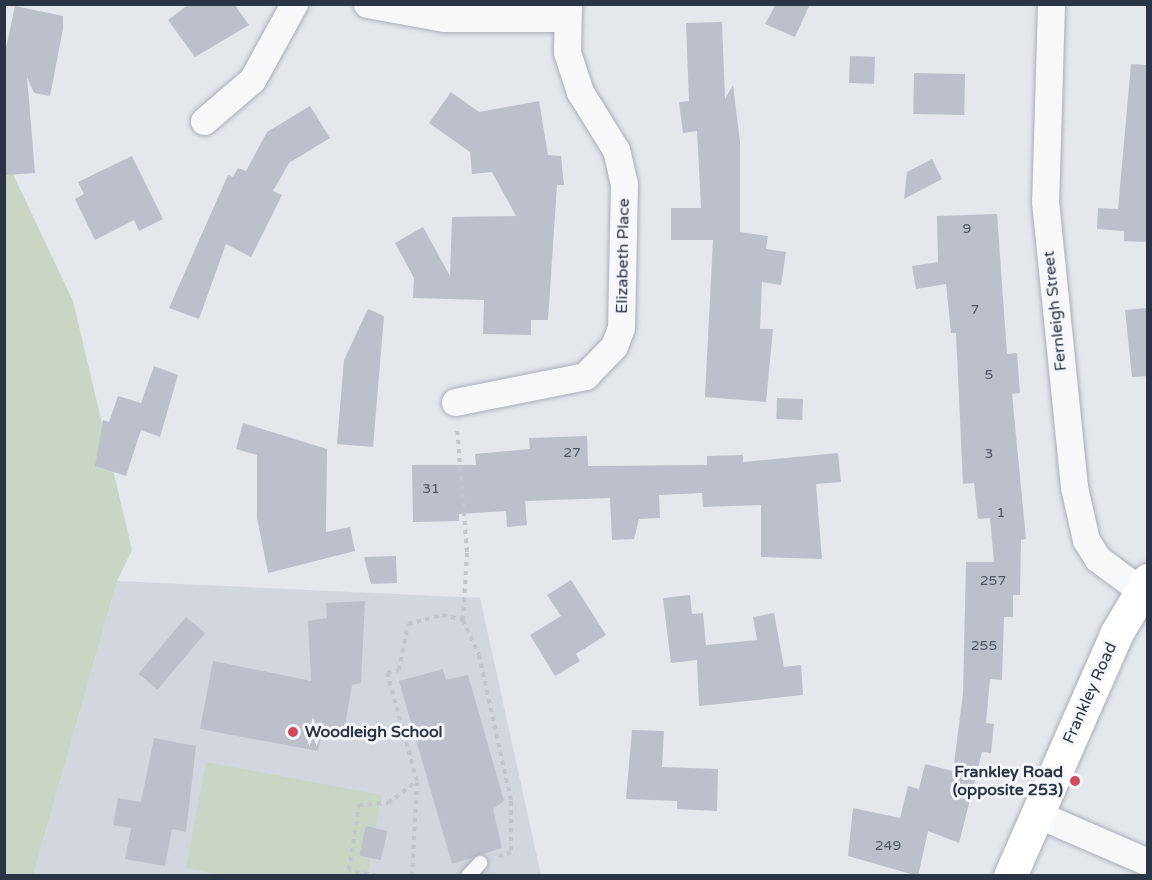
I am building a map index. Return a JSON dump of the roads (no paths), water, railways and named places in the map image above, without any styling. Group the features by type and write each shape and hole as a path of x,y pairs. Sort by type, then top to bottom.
{"street":[{"path":"204,121 252,80 294,4"},
{"path":"367,4 444,18 566,11"},
{"name":"Fernleigh Street","path":"1051,4 1045,201 1074,487 1086,540 1098,559 1144,585"},
{"name":"Elizabeth Place","path":"455,402 585,376 614,346 621,328 624,184 616,150 580,92 566,11"},
{"name":"Frankley Road","path":"1010,876 1144,585"},
{"path":"1037,814 1148,862"}],"lane":[{"path":"468,876 480,863"}],"place":[{"name":"Woodleigh School","path":"293,732"},
{"name":"Frankley Road (opposite 253)","path":"1075,781"}]}
